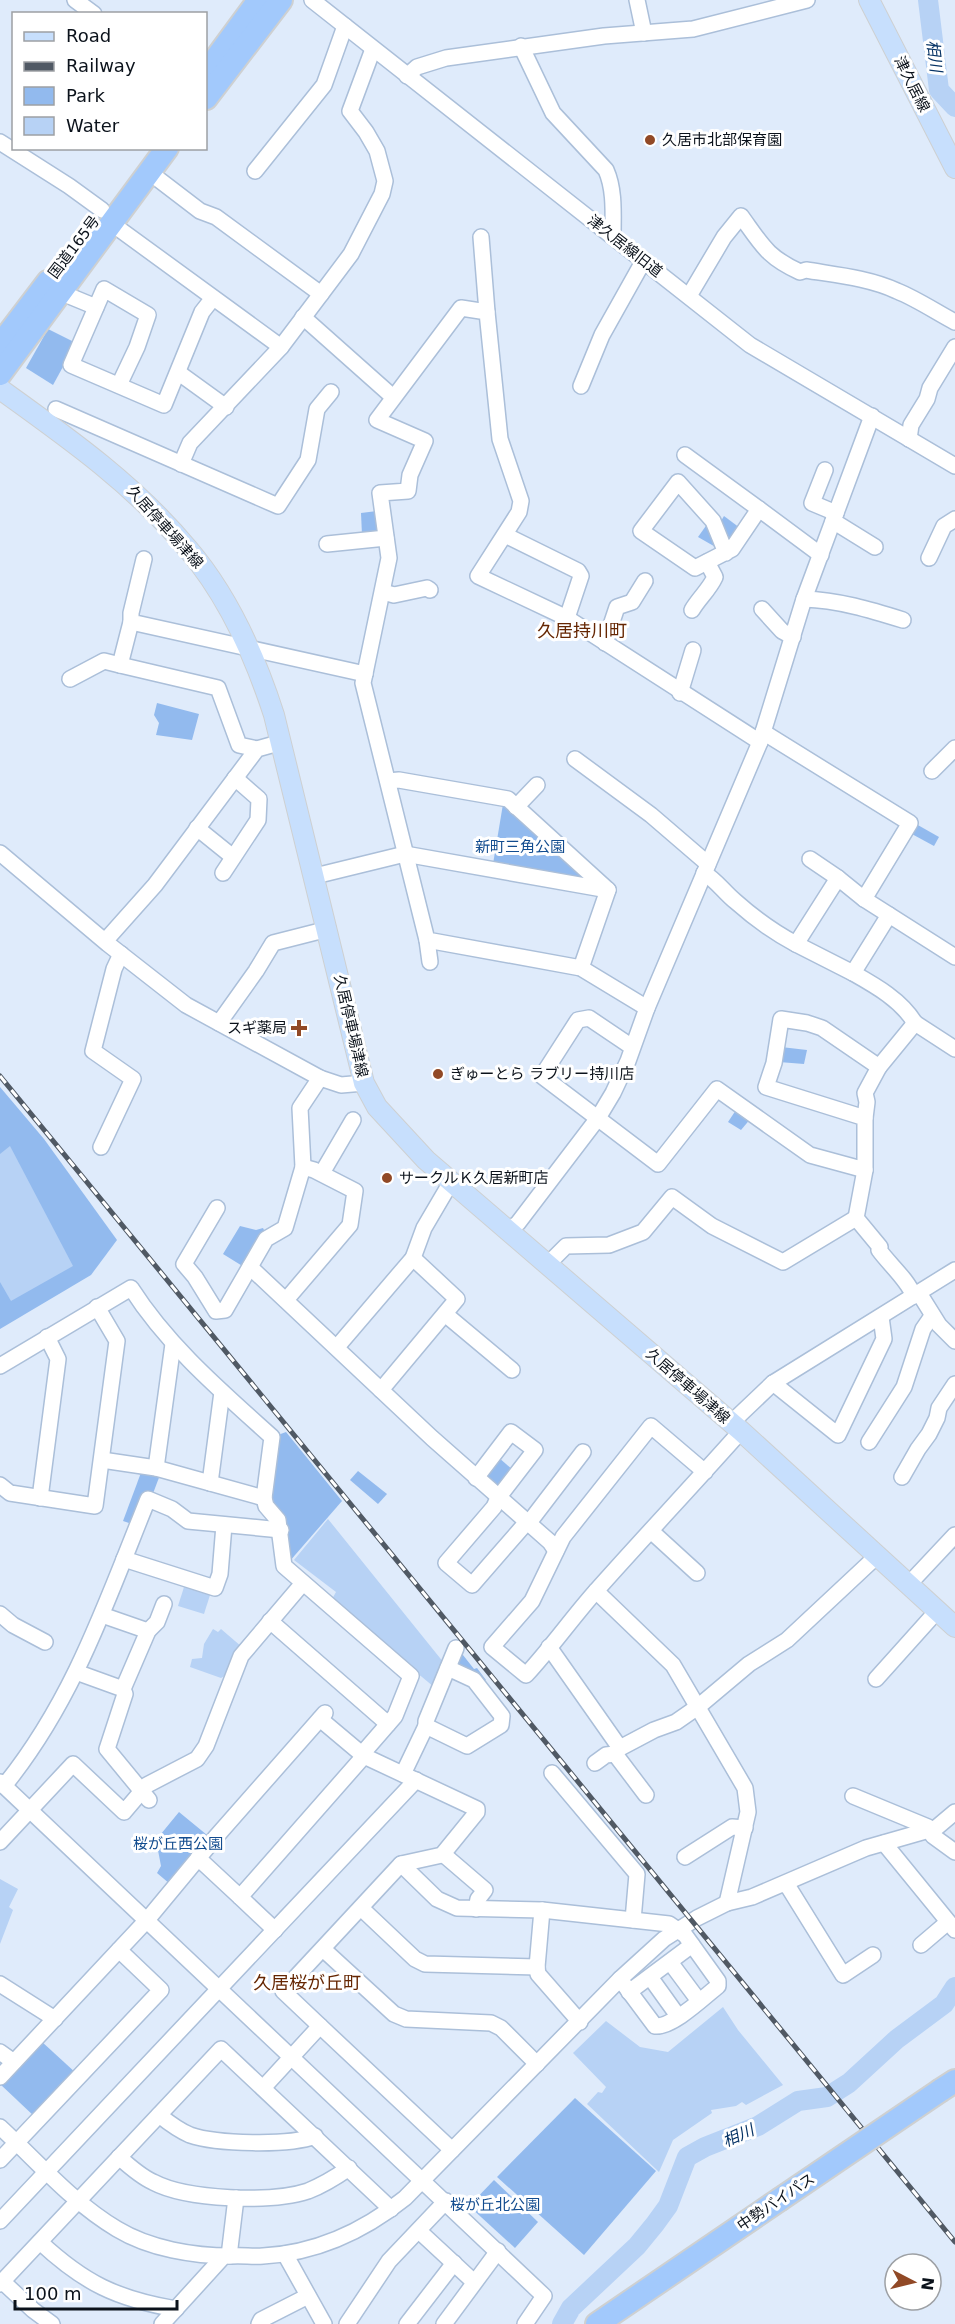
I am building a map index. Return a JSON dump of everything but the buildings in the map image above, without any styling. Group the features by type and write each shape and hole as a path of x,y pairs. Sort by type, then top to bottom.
{"highway":[{"path":"207,71 259,0"},
{"path":"207,97 281,0"},
{"name":"国道165号","path":"0,374 64,287 147,150"},
{"name":"国道165号","path":"0,345 107,216 149,172 166,150"},
{"name":"中勢バイパス","path":"597,2324 948,2085"}],"main road":[{"name":"津久居線","path":"869,0 955,168"},
{"name":"久居停車場津線","path":"0,388 112,473 153,511 188,549 212,581 234,617 266,690 282,742 364,1083 377,1107 393,1127 451,1182 736,1427 955,1627"}],"street":[{"path":"75,0 91,12"},
{"name":"津久居線旧道","path":"312,0 750,345 955,466"},
{"path":"637,0 644,33"},
{"path":"407,76 417,66 428,62 521,46 709,26 807,0"},
{"path":"255,171 320,90 345,27"},
{"path":"521,46 553,113 606,170 613,208 613,236"},
{"path":"181,464 190,443 281,347 351,254 384,188 385,181 377,151 350,111 373,49"},
{"path":"13,150 69,186 281,347"},
{"path":"149,172 200,211 216,217 321,294"},
{"path":"689,296 724,237 741,216 766,252 800,273 806,270 881,285 898,291 955,322"},
{"path":"481,237 500,439 521,501 519,512 478,576 567,618 681,693 910,824 864,898"},
{"path":"581,386 602,335 644,260"},
{"path":"64,287 96,307"},
{"name":"国道165号","path":"0,388 49,320 64,287"},
{"path":"119,385 137,347 148,315 104,289 71,365 164,405 202,312 213,297"},
{"path":"430,962 427,940 363,683 389,558 380,493 408,490 410,476 425,441 377,420 461,308 488,312"},
{"path":"303,317 393,397"},
{"path":"909,439 912,425 927,399 930,388 955,347"},
{"path":"179,373 226,407"},
{"path":"56,409 278,506 308,460 317,409 331,392"},
{"path":"508,1231 518,1223 598,1118 613,1094 761,737 804,599 872,416"},
{"path":"685,455 821,555"},
{"path":"825,470 812,503 875,547"},
{"path":"726,553 713,521 678,482 641,531 695,568 726,553 732,549 759,509"},
{"path":"929,558 944,526 955,519"},
{"path":"505,535 578,571 588,579 567,618"},
{"path":"327,544 386,538"},
{"path":"120,665 144,559"},
{"path":"692,610 696,602 710,589 715,577 707,562"},
{"path":"605,643 617,607 633,602 645,581"},
{"path":"383,592 394,596 427,588 430,590"},
{"path":"804,599 864,608 903,620"},
{"path":"762,609 782,631 793,637"},
{"path":"131,622 365,674"},
{"path":"681,693 693,650"},
{"path":"70,679 104,661 219,688 239,745 257,749 282,742"},
{"path":"932,771 955,748"},
{"path":"106,940 155,885 257,749"},
{"path":"575,759 651,815 706,868 711,877 728,895 748,912 796,944 853,973 891,996 915,1023 955,1049"},
{"path":"223,873 258,820 259,799 235,778"},
{"path":"388,781 399,780 508,799 608,890"},
{"path":"516,807 537,785"},
{"path":"197,828 233,857"},
{"path":"315,876 405,854 608,890"},
{"path":"2,858 186,1005 320,1078 341,1085 364,1083"},
{"path":"810,859 889,915 955,957"},
{"path":"796,944 838,878"},
{"path":"581,968 608,890"},
{"path":"853,973 889,915"},
{"path":"219,1023 273,943 328,929"},
{"path":"427,940 581,968 647,1008"},
{"path":"101,1148 133,1079 93,1050 114,969 121,954"},
{"path":"632,1047 589,1018 578,1020 542,1076 658,1164 717,1089 810,1155 865,1170"},
{"path":"865,1118 766,1088 774,1063 781,1019 822,1028 879,1067"},
{"path":"547,1265 566,1246 609,1245 643,1232 672,1197 712,1226 783,1262 856,1218 865,1170 867,1102 865,1093 879,1067 915,1023"},
{"path":"217,1208 184,1264 216,1311 225,1310 266,1239 285,1228 303,1167 300,1108 320,1078"},
{"path":"322,1173 353,1120"},
{"path":"286,1300 350,1225 355,1191 322,1173 303,1167"},
{"path":"337,1347 412,1258 424,1228 451,1182"},
{"path":"856,1218 880,1247 879,1250 889,1264 955,1341"},
{"path":"381,1390 458,1299 412,1258"},
{"path":"250,1267 476,1478 550,1542 556,1551"},
{"path":"705,1472 651,1426 563,1537 532,1601 492,1647 526,1675 596,1591 705,1472 736,1427 773,1383 955,1270"},
{"path":"0,1369 47,1337 131,1288 148,1316 173,1344 272,1437 264,1498 266,1506 278,1520 281,1530 284,1566 411,1676 395,1716 240,1897"},
{"path":"0,1485 10,1493 95,1506 117,1341 97,1307"},
{"path":"444,1314 512,1370"},
{"path":"868,1442 904,1387 923,1329 932,1316"},
{"path":"773,1383 838,1435 884,1339 881,1317"},
{"path":"40,1498 58,1359 47,1337"},
{"path":"156,1468 173,1344"},
{"path":"902,1477 929,1434 939,1408 955,1384"},
{"path":"210,1483 222,1392"},
{"path":"476,1478 511,1432 534,1450 498,1498 494,1507 446,1563 472,1585 531,1520 583,1452"},
{"path":"102,1460 156,1468 264,1498"},
{"path":"281,1530 188,1521 172,1509 148,1499 102,1615 66,1695 16,1772 2,1784 544,2296 525,2324"},
{"path":"124,1559 215,1588 220,1574 224,1525"},
{"path":"651,1531 697,1573"},
{"path":"909,1584 955,1535"},
{"path":"595,1763 606,1755 675,1722 699,1706 749,1664 787,1641 878,1556"},
{"path":"0,1842 73,1764 123,1812 145,1796 147,1785 197,1759 203,1753 236,1664 303,1583"},
{"path":"596,1591 664,1655 682,1677 745,1788 748,1804 745,1828 727,1903"},
{"path":"145,1796 107,1749 124,1694 123,1689 148,1631 157,1622 164,1604"},
{"path":"876,1679 938,1611"},
{"path":"0,1614 13,1625 45,1642"},
{"path":"102,1615 148,1631"},
{"path":"270,1622 388,1724"},
{"path":"549,1647 592,1706 617,1751 646,1795"},
{"path":"0,2221 275,1930 409,1777 426,1721 456,1648"},
{"path":"426,1726 467,1746 501,1725 502,1716 474,1680 448,1668"},
{"path":"76,1672 123,1689"},
{"path":"592,1706 605,1697"},
{"path":"0,2077 147,1920 198,1858 323,1716 363,1755 477,1809 477,1812 443,1854 401,1864 283,1991 452,2150"},
{"path":"552,1773 637,1874 633,1920"},
{"path":"853,1796 931,1830 933,1836 955,1852"},
{"path":"0,2127 78,2201 104,2221 137,2239 185,2253 254,2257 285,2254 327,2243 392,2209 423,2181 580,2022 625,1985 640,1960 658,1943 727,1903 752,1897 866,1848 931,1830 955,1812"},
{"path":"685,1857 732,1827 745,1828"},
{"path":"884,1843 952,1926 921,1945"},
{"path":"443,1854 484,1890 476,1909"},
{"path":"198,1858 275,1930"},
{"path":"401,1864 444,1903 457,1908 542,1910 669,1924 692,1945 718,1981 718,1986 661,2027 654,2026 625,1985"},
{"path":"784,1884 789,1888 843,1976 873,1955"},
{"path":"361,1908 415,1959 425,1964 537,1967"},
{"path":"542,1910 538,1974 580,2022"},
{"path":"658,1943 699,2001"},
{"path":"625,1985 651,1976 692,1945"},
{"path":"322,1949 394,2014 406,2019 491,2022 501,2028 537,2064"},
{"path":"0,2160 160,1990 119,1950"},
{"path":"640,1960 678,2016"},
{"path":"0,1984 55,2019"},
{"path":"262,2088 320,2026"},
{"path":"52,2324 1,2283 221,2049 392,2209"},
{"path":"0,2052 14,2062"},
{"path":"159,2115 181,2131 205,2138 277,2142 303,2141 315,2136"},
{"path":"119,2157 152,2182 167,2188 236,2198 280,2197 308,2191 330,2181 349,2168"},
{"path":"162,2324 226,2256 236,2198"},
{"path":"347,2324 377,2277 446,2202"},
{"path":"419,2231 474,2282"},
{"path":"40,2242 73,2271 105,2289 132,2300 176,2309"},
{"path":"444,2324 498,2251"},
{"path":"285,2254 324,2324"},
{"path":"407,2324 454,2263"},
{"path":"259,2324 261,2320 308,2296"}],"green space":[{"path":"48,329 76,343 53,385 26,368"},
{"path":"377,511 380,531 362,535 361,513"},
{"path":"724,516 740,528 730,542 721,521"},
{"path":"708,523 719,549 698,537"},
{"path":"157,703 199,714 192,740 156,735 159,723 154,715"},
{"name":"新町三角公園","path":"503,804 582,874 578,880 493,864"},
{"path":"916,824 939,837 934,846 910,833"},
{"path":"781,1047 807,1050 804,1064 779,1062"},
{"path":"0,1087 44,1139 117,1240 91,1275 0,1329"},
{"path":"738,1107 752,1117 741,1130 728,1122"},
{"path":"240,1226 256,1230 263,1228 265,1232 244,1267 223,1254"},
{"path":"286,1432 342,1501 289,1562 271,1504 278,1435"},
{"path":"498,1457 513,1470 497,1491 483,1478"},
{"path":"142,1470 160,1475 152,1496 132,1524 123,1521"},
{"path":"358,1471 387,1494 378,1504 350,1480"},
{"path":"459,1650 486,1680 483,1681 452,1666"},
{"name":"桜が丘西公園","path":"179,1812 207,1835 208,1840 170,1884 157,1873 161,1866 156,1840"},
{"path":"41,2041 77,2074 35,2117 0,2084"},
{"path":"575,2098 656,2171 584,2255 497,2177"},
{"name":"桜が丘北公園","path":"494,2180 538,2222 515,2248 469,2206"}],"water":[{"path":"10,1146 73,1266 11,1301 0,1282 0,1154"},
{"path":"328,1519 444,1663 434,1687 331,1601 336,1592 294,1560"},
{"path":"184,1587 210,1595 204,1614 178,1606"},
{"path":"213,1629 218,1632 221,1629 242,1647 228,1674 221,1678 190,1667 192,1659 202,1658 204,1644"},
{"path":"0,1879 18,1889 9,1907 13,1910 0,1944"},
{"path":"723,2007 738,2030 783,2085 746,2105 742,2102 736,2106 711,2110 712,2113 673,2140 659,2172 587,2104 598,2092 602,2093 606,2087 573,2053 606,2021 640,2047 668,2052"}],"waterway":[{"name":"相川","path":"928,0 939,90 955,107"},
{"name":"相川","path":"562,2324 571,2308 637,2246 655,2224 668,2206 687,2157 705,2147 758,2126 798,2101 827,2097 849,2083 897,2039 944,2004 955,1987"}],"railway":[{"path":"0,1076 955,2242"}],"place":[{"name":"久居市北部保育園","path":"650,140"},
{"name":"スギ薬局","path":"299,1028"},
{"name":"ぎゅーとら ラブリー持川店","path":"438,1074"},
{"name":"サークルＫ久居新町店","path":"387,1178"}],"district":[{"name":"久居持川町","path":"582,631"},
{"name":"久居桜が丘町","path":"307,1983"}]}
